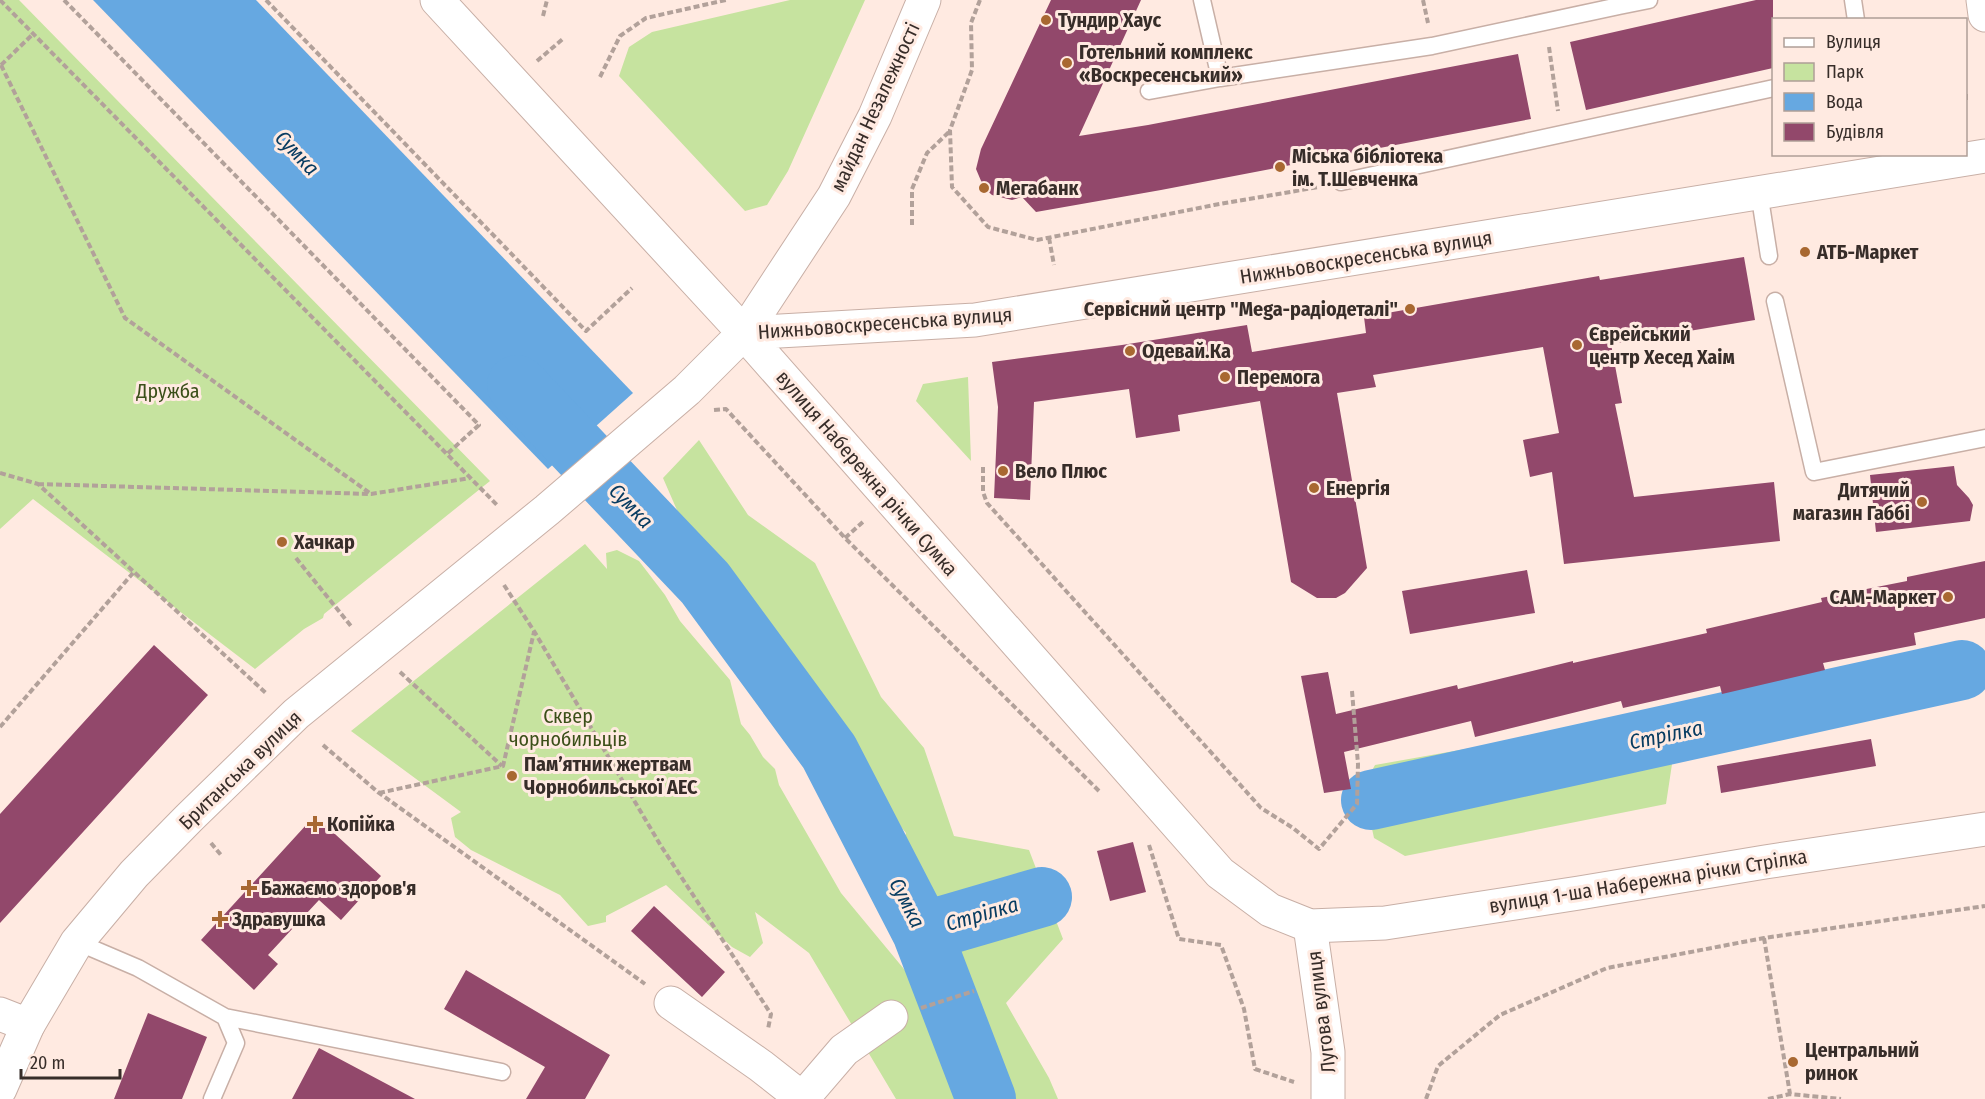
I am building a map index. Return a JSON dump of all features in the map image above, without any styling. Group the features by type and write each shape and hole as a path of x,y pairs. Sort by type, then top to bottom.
{"main road":[{"name":"вулиця Набережна річки Сумка","path":"437,0 744,333 1220,873 1270,910 1310,926"},
{"name":"майдан Незалежності","path":"744,333 834,196 875,116 924,0"},
{"path":"1983,0 1985,15"},
{"name":"Нижньовоскресенська вулиця","path":"744,333 975,320 1985,156"},
{"path":"696,401 744,333"},
{"name":"Британська вулиця","path":"0,1089 14,1019 134,874 189,818 296,714 547,510 696,401"},
{"name":"вулиця 1-ша Набережна річки Стрілка","path":"1310,926 1385,922 1985,829"},
{"name":"Лугова вулиця","path":"1310,926 1328,1052 1329,1097"},
{"path":"671,1003 761,1066 802,1099 844,1050 891,1017"}],"lane":[{"path":"1202,0 1220,78"},
{"path":"1149,92 1220,78 1432,46 1546,22 1619,3 1650,0"},
{"path":"1853,0 1856,18"},
{"path":"1341,182 1772,88"},
{"path":"1759,192 1769,256"},
{"path":"1775,300 1815,472 1985,438"},
{"path":"77,942 138,968 225,1017 502,1072"},
{"path":"212,1099 236,1043 225,1017"}],"path":[{"path":"0,0 501,508"},
{"path":"64,0 479,424 447,454"},
{"path":"266,0 586,331 632,288"},
{"path":"543,16 547,0"},
{"path":"600,76 620,36 646,18 726,0"},
{"path":"980,0 971,23 972,70 950,130 952,187 988,227 1037,240 1341,182"},
{"path":"1546,22 1561,133"},
{"path":"33,34 0,64 125,318 371,494"},
{"path":"912,225 912,189 927,153 950,130"},
{"path":"1049,238 1054,265"},
{"path":"696,401 726,409 845,538 1105,796"},
{"path":"983,467 983,492 987,503 1262,808 1293,828 1318,849 1357,804 1358,764 1352,691"},
{"path":"0,473 38,484 371,494 471,478"},
{"path":"38,484 267,694"},
{"path":"296,558 351,626"},
{"path":"0,727 133,573"},
{"path":"504,584 661,846 771,1014 761,1066"},
{"path":"503,766 534,631"},
{"path":"400,672 503,766"},
{"path":"323,745 379,793 671,1003"},
{"path":"379,793 503,766"},
{"path":"1147,838 1179,939 1221,945 1244,1009 1256,1069 1329,1097"},
{"path":"1426,1099 1438,1065 1500,1015 1606,968 1764,938 1985,906"},
{"path":"1764,938 1790,1094"},
{"path":"891,1017 974,992"},
{"path":"1768,1099 1790,1094 1841,1099"}],"green space":[{"name":"Дружба","path":"0,0 19,0 490,481 324,614 323,618 304,629 255,669 33,499 0,529"},
{"path":"790,0 865,0 788,171 767,205 745,211 619,76 629,47 652,32"},
{"path":"968,377 971,461 916,401 923,384"},
{"name":"Сквер чорнобильців","path":"699,440 748,515 815,563 881,697 924,748 954,836 1029,850 1063,939 1006,1003 1049,1078 1058,1099 896,1099 809,953 755,912 763,943 750,957 732,947 666,885 606,916 606,922 588,926 560,895 471,850 455,837 451,818 461,812 351,731 585,544 607,569 606,553 617,550 639,561 665,595 680,621 730,680 741,724 763,757 775,769 779,785 841,893 923,992 912,915 890,882 906,833 838,751 823,703 701,583 687,533 663,478"},
{"path":"1680,711 1666,804 1405,856 1374,838 1363,787 1375,765"}],"water":[{"path":"93,0 256,0 633,393 548,469"}],"building":[{"path":"1051,0 1141,0 1079,136 1148,125 1518,54 1531,119 1036,212 1022,197 1012,200 992,195 984,188 976,169 981,149"},
{"path":"1756,0 1773,0 1772,68 1586,110 1570,42"},
{"path":"1744,257 1755,320 1611,344 1622,403 1615,404 1634,497 1774,482 1780,541 1564,564 1552,472 1530,477 1523,440 1559,433 1543,347 1373,375 1376,387 1337,393 1367,568 1345,593 1336,598 1317,598 1291,582 1260,401 1178,415 1180,431 1136,438 1129,389 1034,402 1030,500 994,498 998,407 992,362 1122,345 1247,325 1252,352 1366,333 1364,317 1599,276 1600,280"},
{"name":"Дитячий магазин Габбі","path":"1954,466 1957,485 1973,505 1970,521 1876,532 1870,475"},
{"path":"1985,561 1985,618 1914,633 1916,645 1823,663 1825,670 1722,694 1720,686 1623,708 1621,701 1475,737 1471,721 1344,752 1351,789 1324,793 1301,676 1328,672 1336,714 1457,685 1458,689 1573,661 1573,663 1707,633 1706,629 1822,602 1821,598 1907,581 1907,577"},
{"path":"1527,570 1535,613 1410,634 1402,591"},
{"path":"154,645 208,695 0,923 0,814"},
{"path":"1871,739 1876,766 1721,793 1717,766"},
{"path":"307,824 324,824 381,876 341,920 319,900 268,955 278,964 254,990 201,940"},
{"path":"1133,842 1146,892 1110,901 1097,851"},
{"path":"654,906 725,972 702,997 631,931"},
{"path":"466,970 610,1055 585,1099 526,1099 545,1067 444,1009"},
{"path":"148,1013 207,1037 182,1099 114,1099"},
{"path":"319,1048 415,1099 292,1099"}],"waterway":[{"name":"Сумка","path":"517,385 705,583 829,752 922,932 986,1099"},
{"name":"Стрілка","path":"1371,800 1962,670"},
{"name":"Стрілка","path":"922,932 1042,897"}],"place":[{"name":"Тундир Хаус","path":"1046,20"},
{"name":"Готельний комплекс «Воскресенський»","path":"1067,63"},
{"name":"Міська бібліотека ім. Т.Шевченка","path":"1280,167"},
{"name":"Мегабанк","path":"984,188"},
{"name":"АТБ-Маркет","path":"1805,252"},
{"name":"Сервісний центр \"Mega-радіодеталі\"","path":"1410,309"},
{"name":"Єврейський центр Хесед Хаім","path":"1577,345"},
{"name":"Одевай.Ка","path":"1130,351"},
{"name":"Перемога","path":"1225,377"},
{"name":"Вело Плюс","path":"1003,471"},
{"name":"Енергія","path":"1314,488"},
{"name":"Дитячий магазин Габбі","path":"1922,502"},
{"name":"Хачкар","path":"282,542"},
{"name":"САМ-Маркет","path":"1948,597"},
{"name":"Пам’ятник жертвам Чорнобильської АЕС","path":"512,776"},
{"name":"Копійка","path":"315,824"},
{"name":"Бажаємо здоров'я","path":"249,888"},
{"name":"Здравушка","path":"220,919"},
{"name":"Центральний ринок","path":"1793,1062"}]}
